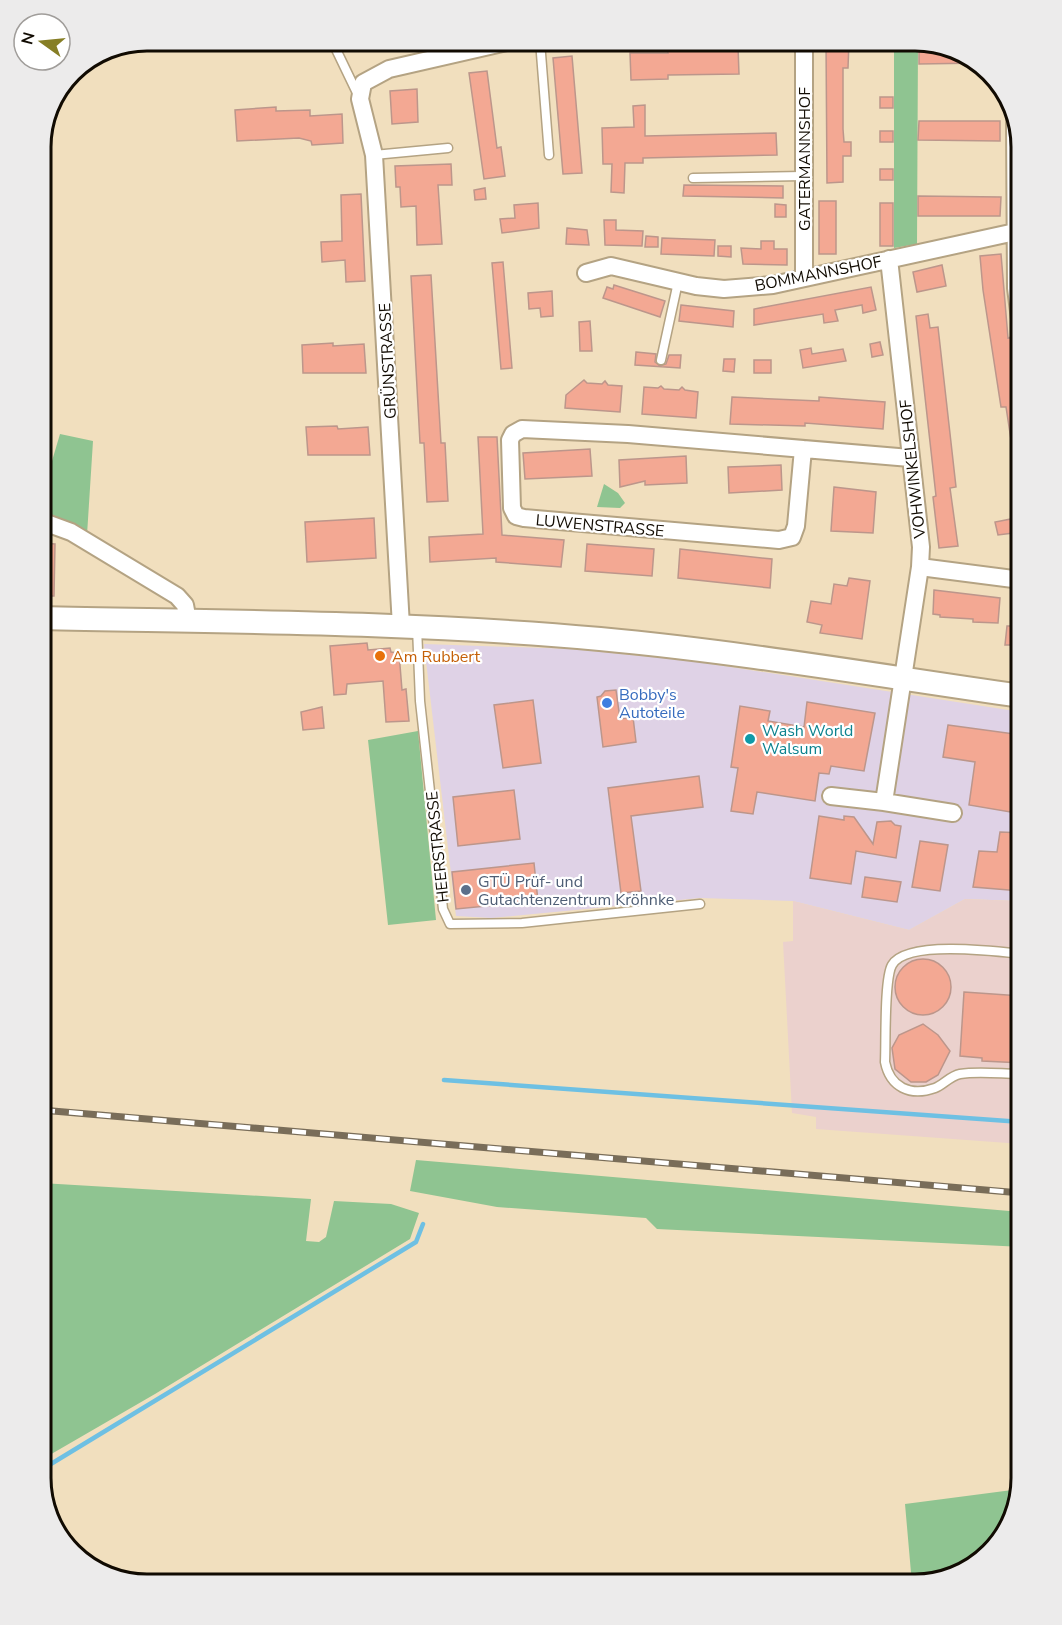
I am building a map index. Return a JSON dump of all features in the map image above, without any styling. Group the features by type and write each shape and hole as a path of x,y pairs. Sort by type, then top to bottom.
{"main road":[{"path":"51,618 409,626 598,639 758,656 1011,694"}],"street":[{"path":"361,93 363,83 369,77 389,69 467,51"},
{"name":"GATERMANNSHOF","path":"804,51 802,176 804,278"},
{"name":"GRÜNSTRASSE","path":"361,93 374,155 409,626"},
{"name":"BOMMANNSHOF","path":"586,273 611,266 678,282 724,289 773,285 1011,233"},
{"name":"VOHWINKELSHOF","path":"889,259 921,547 920,567 901,679"},
{"name":"LUWENSTRASSE","path":"803,449 796,526 792,537 779,540 524,518 516,516 512,508 510,441 513,434 522,429 628,434 910,458"},
{"path":"51,525 70,532 177,596 185,605 188,621"},
{"path":"920,567 1011,579"},
{"path":"884,802 901,679"},
{"path":"831,796 953,813"}],"lane":[{"path":"338,51 361,93"},
{"path":"541,51 549,155"},
{"path":"374,155 448,148"},
{"path":"693,178 802,176"},
{"path":"661,360 678,282"},
{"name":"HEERSTRASSE","path":"409,626 420,701 443,909 450,924 522,923 700,904"},
{"path":"1011,953 951,949 907,953 898,957 889,973 885,1062 888,1075 896,1085 919,1092 934,1088 958,1074 1011,1074"}],"shaded area":[{"path":"424,644 571,649 692,661 1011,710 1011,901 965,899 909,930 793,901 700,898 492,918 456,916"},
{"path":"965,899 1011,901 1011,1143 816,1129 816,1117 792,1113 783,942 793,941 793,901 909,930"}],"green space":[{"path":"918,51 917,244 894,248 894,52"},
{"path":"60,434 93,441 87,535 51,519 51,464"},
{"path":"604,484 618,493 625,503 620,508 597,507"},
{"path":"418,731 436,920 388,925 368,740"},
{"path":"416,1160 1011,1211 1011,1247 657,1229 646,1218 497,1207 410,1191"},
{"path":"51,1184 311,1199 306,1241 319,1242 326,1237 334,1201 391,1204 419,1213 410,1239 155,1394 51,1454"},
{"path":"1010,1490 1004,1515 983,1546 952,1567 928,1573 911,1574 905,1504"}],"building":[{"path":"668,51 738,51 739,74 668,75 668,79 631,80 630,53 668,53"},
{"path":"826,51 849,51 848,68 843,68 843,129 844,142 851,142 851,156 843,156 843,182 827,183"},
{"path":"919,51 946,56 961,63 919,64"},
{"path":"572,56 582,173 563,174 553,58"},
{"path":"487,71 497,148 501,147 505,176 484,179 469,73"},
{"path":"417,89 418,122 392,124 390,91"},
{"path":"880,97 893,97 893,108 880,108"},
{"path":"645,105 645,136 776,133 777,155 643,158 643,163 625,163 624,193 611,192 612,164 603,164 602,128 634,127 633,106"},
{"path":"276,107 276,111 310,110 310,116 342,114 343,143 312,145 311,141 299,138 237,141 235,110"},
{"path":"919,121 1000,121 1000,141 918,140"},
{"path":"880,131 893,131 893,142 880,142"},
{"path":"451,164 452,185 438,185 442,244 417,245 416,206 401,207 400,187 396,187 395,166"},
{"path":"880,169 893,169 893,180 880,180"},
{"path":"684,185 783,186 783,198 683,196"},
{"path":"485,188 486,199 475,200 474,190"},
{"path":"361,194 365,281 346,282 345,260 322,262 321,242 342,241 341,195"},
{"path":"918,196 1001,197 1000,216 918,216"},
{"path":"819,201 836,201 836,254 819,254"},
{"path":"538,203 539,228 502,233 500,219 515,218 514,205"},
{"path":"880,203 893,203 893,246 880,246"},
{"path":"775,204 786,205 786,217 775,217"},
{"path":"604,220 616,220 616,230 643,231 642,246 605,245"},
{"path":"567,228 587,230 589,245 566,244"},
{"path":"646,236 658,237 658,247 645,247"},
{"path":"662,238 715,240 714,256 661,254"},
{"path":"761,241 774,241 774,249 787,249 787,265 743,264 741,248 761,249"},
{"path":"718,246 731,246 731,257 718,256"},
{"path":"1001,254 1008,338 1011,337 1011,440 1006,407 1001,407 980,256"},
{"path":"503,262 512,368 501,369 492,263"},
{"path":"942,265 946,286 917,292 913,272"},
{"path":"431,275 441,443 445,443 448,501 427,502 424,443 420,443 411,276"},
{"path":"614,285 665,301 660,317 603,298 607,287 613,289"},
{"path":"871,287 876,310 863,313 862,305 835,310 838,321 824,323 823,314 754,325 754,309"},
{"path":"552,291 553,316 541,317 540,308 529,309 528,293"},
{"path":"681,305 734,311 733,327 679,321"},
{"path":"928,314 930,328 938,327 956,487 950,488 958,546 939,548 933,497 936,496 916,316"},
{"path":"590,321 592,351 580,351 579,322"},
{"path":"880,342 883,355 872,357 870,344"},
{"path":"333,343 333,346 364,344 366,373 303,373 302,345"},
{"path":"811,348 812,354 843,349 846,361 803,368 800,350"},
{"path":"636,352 656,354 655,362 660,366 666,364 669,355 681,355 680,368 635,365"},
{"path":"724,359 735,359 734,372 723,371"},
{"path":"754,360 771,360 771,373 754,373"},
{"path":"584,380 587,383 602,384 605,381 608,385 622,386 620,412 565,408 566,395"},
{"path":"661,386 664,389 679,390 682,387 685,390 698,392 696,418 642,414 644,387 658,388"},
{"path":"732,397 819,401 819,397 885,402 883,429 805,423 805,426 730,424"},
{"path":"337,426 338,429 368,427 370,455 308,455 306,427"},
{"path":"478,437 497,437 502,535 564,540 561,567 496,562 496,558 430,562 429,537 483,534"},
{"path":"590,449 592,476 525,479 523,453"},
{"path":"686,456 687,483 645,485 645,481 620,487 619,460"},
{"path":"781,465 782,490 729,493 728,467"},
{"path":"834,487 876,492 873,533 831,531"},
{"path":"374,518 376,558 307,562 305,522"},
{"path":"1011,519 1011,533 998,535 995,522"},
{"path":"51,544 55,544 54,596 51,596"},
{"path":"587,544 654,549 652,576 585,571"},
{"path":"680,549 772,559 770,588 678,578"},
{"path":"849,578 870,581 862,639 820,633 822,625 807,622 811,601 831,604 834,584 847,586"},
{"path":"934,590 1000,598 998,623 973,622 973,619 940,617 940,615 933,614"},
{"path":"1007,626 1011,626 1011,645 1005,645"},
{"path":"367,643 368,650 390,648 391,652 399,653 402,690 406,689 409,721 386,722 383,681 347,684 346,694 334,695 330,646"},
{"path":"616,690 620,719 633,717 636,742 603,747 597,697 605,691"},
{"path":"533,700 541,763 503,768 494,705"},
{"path":"807,702 875,713 864,771 831,766 829,774 819,773 815,801 757,792 753,814 731,811 738,768 731,767 740,706 770,711 768,721 804,727"},
{"path":"322,707 324,728 303,730 301,712"},
{"path":"948,725 1011,734 1011,812 969,805 975,762 943,757"},
{"path":"699,776 703,807 631,816 641,891 621,893 608,788"},
{"path":"514,790 520,839 458,846 453,797"},
{"path":"819,816 844,820 844,816 854,817 873,844 877,822 891,821 901,826 896,858 856,851 851,884 810,878"},
{"path":"1000,832 1011,832 1011,890 973,887 979,851 997,852"},
{"path":"920,841 948,845 940,891 912,887"},
{"path":"534,863 538,901 456,909 452,872"},
{"path":"865,877 901,882 897,902 862,897"},
{"path":"923,959 934,961 943,967 949,976 951,987 949,998 943,1007 934,1013 923,1015 912,1013 903,1007 897,998 895,987 897,976 903,967 912,961"},
{"path":"964,992 1011,995 1011,1062 982,1061 982,1058 960,1056"},
{"path":"923,1024 938,1035 950,1051 938,1075 926,1082 911,1082 895,1069 892,1048 899,1035"}],"waterway":[{"path":"444,1080 1011,1121"},
{"path":"51,1464 416,1242 423,1224"}],"railway":[{"path":"51,1111 1011,1192"}],"place":[{"name":"Am Rubbert","path":"380,656"},
{"name":"Bobby's Autoteile","path":"607,703"},
{"name":"Wash World Walsum","path":"750,739"},
{"name":"GTÜ Prüf- und Gutachtenzentrum Kröhnke","path":"466,890"}]}
